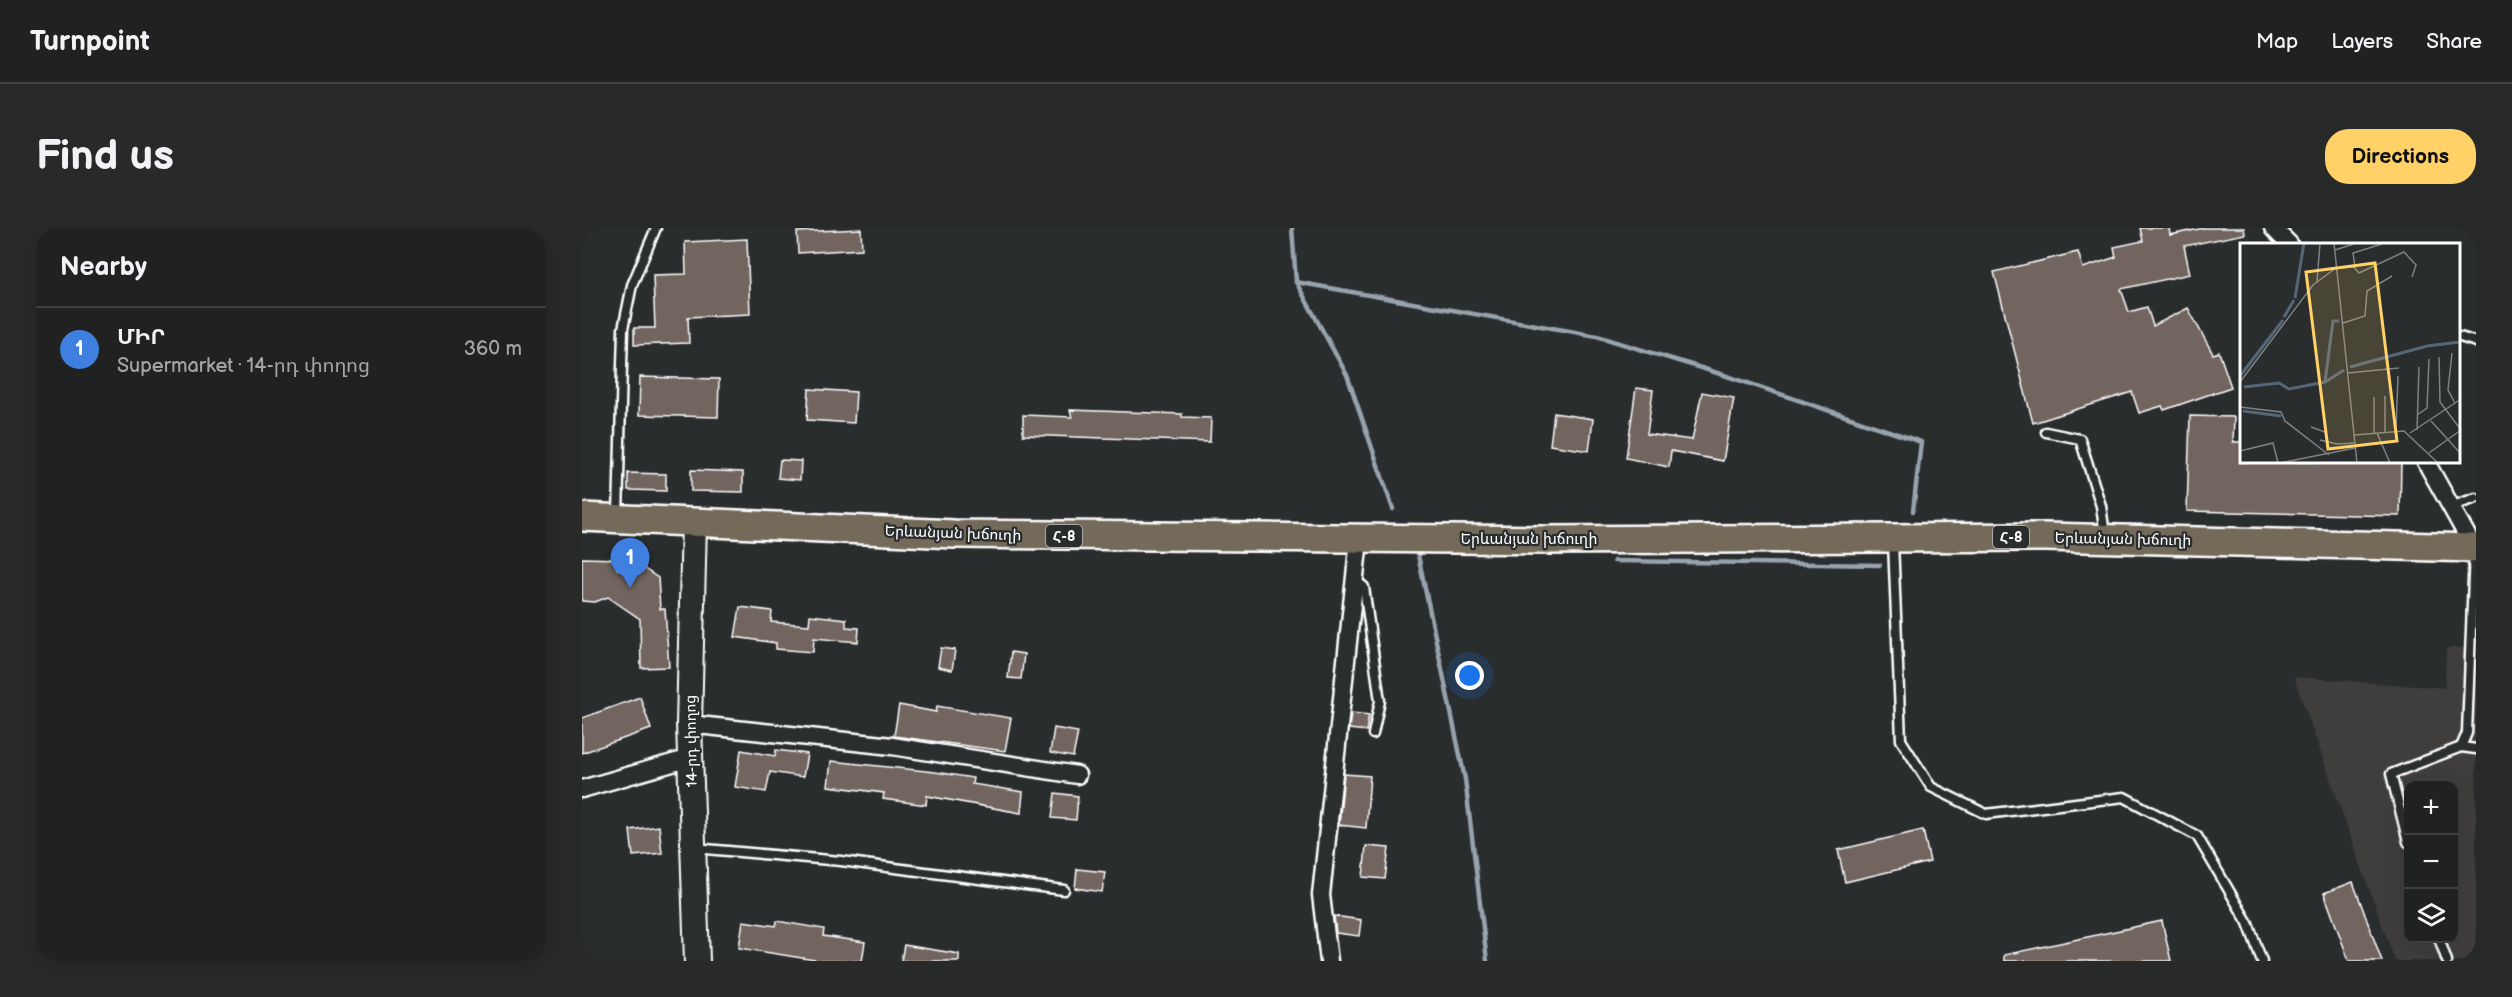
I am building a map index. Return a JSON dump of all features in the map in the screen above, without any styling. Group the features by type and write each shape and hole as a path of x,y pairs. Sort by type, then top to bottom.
{"main road":[{"name":"Երևանյան խճուղի","path":"582,517 954,534 1359,539 2105,538 2475,548"}],"street":[{"path":"2273,228 2288,243"},
{"path":"2427,464 2475,548"},
{"name":"14-րդ փողոց","path":"694,522 689,724 697,961"},
{"path":"1329,961 1322,895 1359,539"},
{"path":"689,724 892,746 1077,775"},
{"path":"582,789 690,758"}],"lane":[{"path":"618,518 623,329 632,285 656,228"},
{"path":"2461,337 2476,342"},
{"path":"2046,432 2080,439 2101,506 2105,538"},
{"path":"2450,507 2476,498"},
{"path":"1893,539 1901,740 1930,787 1986,814 2124,797 2197,836 2248,923 2262,961"},
{"path":"2461,747 2467,733 2475,548"},
{"path":"1354,580 1364,588 1380,701 1373,734"},
{"path":"2407,835 2391,774 2461,747 2476,749"},
{"path":"693,848 841,861 1064,890"},
{"path":"2440,943 2447,961"}],"shaded area":[{"path":"2446,648 2476,648 2476,961 2395,961 2294,677 2445,688"}],"building":[{"path":"2140,228 2169,228 2170,235 2204,228 2244,228 2245,234 2184,246 2190,274 2121,289 2129,312 2147,307 2153,326 2188,308 2213,354 2219,352 2231,387 2164,410 2162,406 2139,413 2132,392 2033,423 1994,272 2078,252 2083,268 2116,257 2114,247 2143,241"},
{"path":"861,229 862,249 798,253 797,232"},
{"path":"747,239 750,314 688,317 689,343 634,345 634,328 655,328 653,275 686,274 685,242"},
{"path":"640,377 719,379 718,417 639,415"},
{"path":"1636,388 1653,390 1647,434 1692,440 1702,392 1734,398 1723,461 1671,451 1669,467 1626,458"},
{"path":"809,389 856,392 854,423 807,420"},
{"path":"1070,410 1182,414 1182,417 1211,418 1210,442 1023,435 1023,415 1072,417"},
{"path":"1554,413 1593,419 1589,451 1550,445"},
{"path":"2190,416 2234,417 2233,442 2240,442 2240,464 2401,464 2400,516 2187,511"},
{"path":"780,460 801,461 800,480 778,478"},
{"path":"691,470 743,472 743,492 691,491"},
{"path":"628,473 666,474 666,491 628,490"},
{"path":"582,558 619,559 617,569 637,564 658,578 660,609 665,609 669,667 641,668 640,619 608,597 595,602 582,601"},
{"path":"740,607 772,611 771,622 809,625 810,615 846,619 846,627 859,628 858,642 814,638 813,652 776,649 776,643 735,637"},
{"path":"941,648 955,650 952,670 938,667"},
{"path":"1011,652 1024,654 1021,679 1008,678"},
{"path":"640,697 651,729 582,753 582,718"},
{"path":"899,705 936,712 937,706 1011,718 1005,751 894,736"},
{"path":"1351,713 1369,715 1366,731 1349,729"},
{"path":"1054,728 1078,732 1073,757 1050,753"},
{"path":"741,750 775,756 776,750 807,754 803,777 770,772 766,792 735,787"},
{"path":"831,761 973,778 972,784 1023,792 1021,813 927,796 926,805 883,799 884,793 828,786"},
{"path":"1344,774 1370,776 1366,828 1339,825"},
{"path":"1055,793 1078,796 1076,820 1052,818"},
{"path":"659,826 662,853 633,856 630,830"},
{"path":"1923,830 1930,862 1845,882 1838,850"},
{"path":"1366,846 1389,848 1385,879 1363,877"},
{"path":"1077,869 1105,872 1102,892 1075,888"},
{"path":"2353,882 2382,961 2349,961 2324,893"},
{"path":"1334,916 1361,920 1359,936 1336,933"},
{"path":"743,921 776,926 777,921 824,929 823,936 865,942 862,961 821,961 739,948"},
{"path":"2162,921 2171,961 2004,961 2004,955"},
{"path":"904,945 959,954 959,961 901,961"}],"waterway":[{"path":"1292,228 1296,282 1347,375 1393,509"},
{"path":"1296,282 1597,336 1727,376 1921,442 1913,511"},
{"path":"1418,555 1465,779 1487,961"},
{"path":"1614,561 1880,565"}],"place":[{"name":"ՄԻՐ","path":"630,588"}]}
